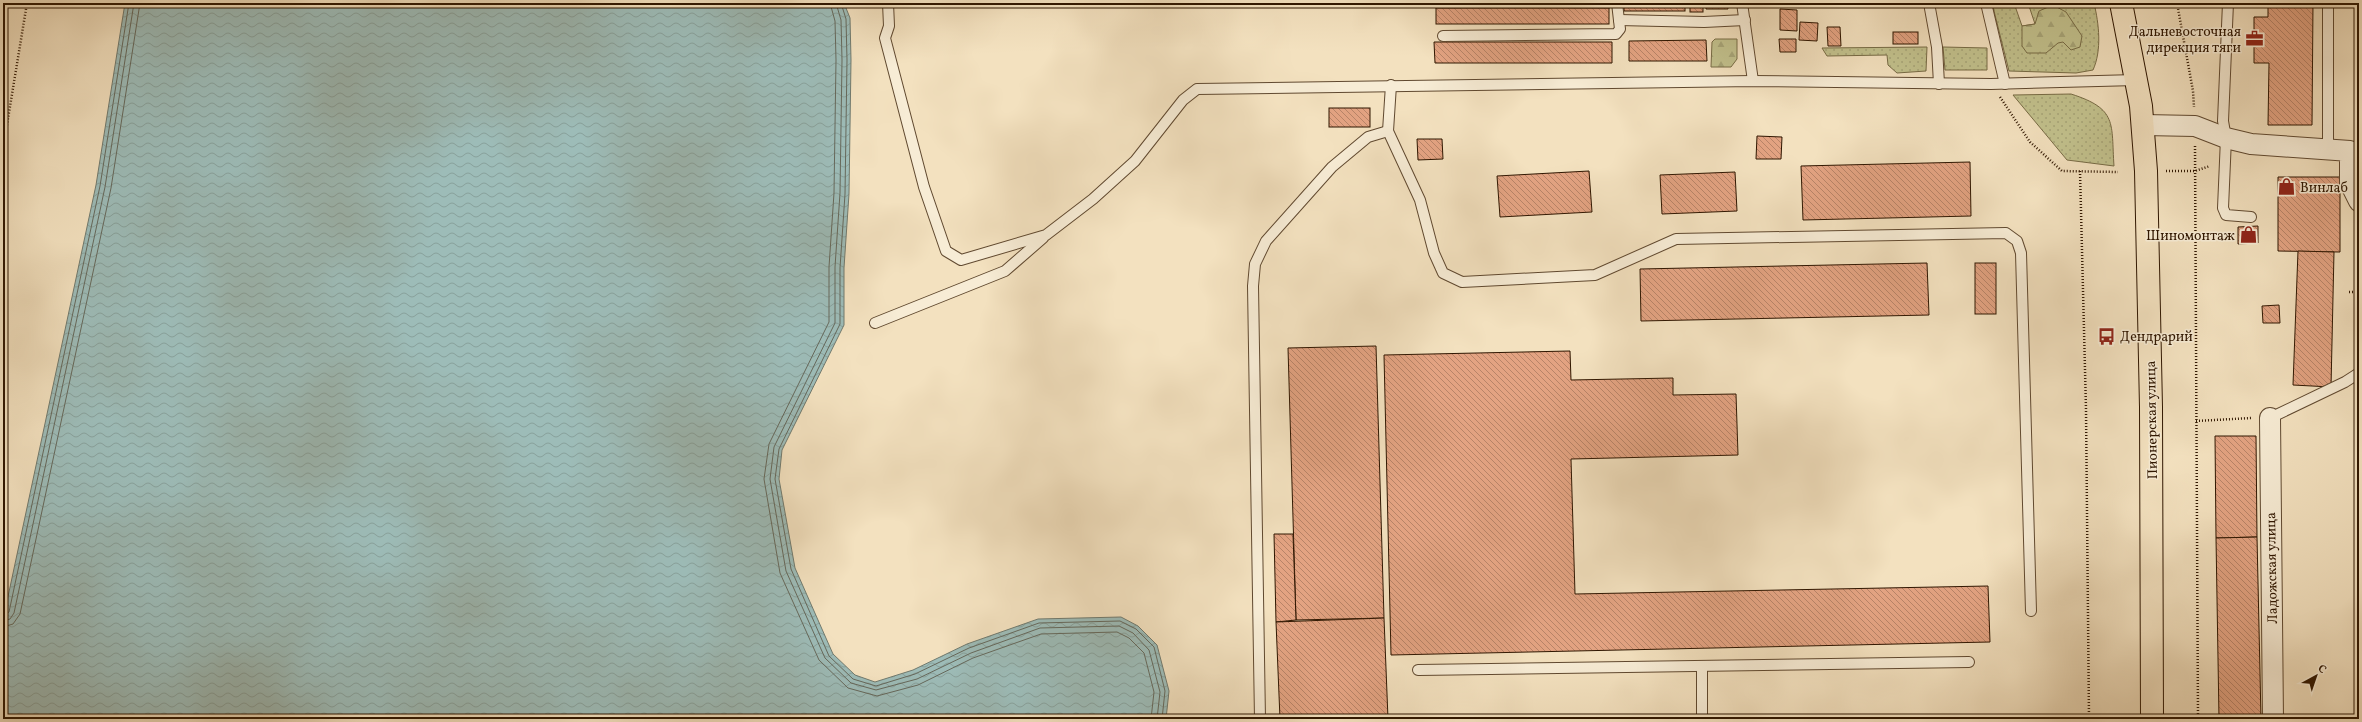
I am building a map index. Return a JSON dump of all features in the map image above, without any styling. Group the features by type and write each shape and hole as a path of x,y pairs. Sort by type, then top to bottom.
{"main road":[{"name":"Пионерская улица","path":"2121,3 2144,125 2151,407 2152,719"}],"street":[{"path":"2144,125 2195,126 2226,138 2251,144 2354,152 2350,183 2359,201"},
{"name":"Ладожская улица","path":"2270,418 2273,719"}],"lane":[{"path":"888,3 889,26 885,38 924,187 946,251 960,260 1046,235"},
{"path":"1443,36 1616,34 1619,32 1617,3"},
{"path":"1742,3 1753,81"},
{"path":"1928,3 1937,47 1939,84"},
{"path":"1986,3 2005,84"},
{"path":"2228,3 2223,121 2226,138 2223,211 2226,215 2251,217"},
{"path":"2328,3 2328,150"},
{"path":"1619,20 1704,22 1745,20"},
{"path":"875,323 1005,271 1046,235 1093,199 1135,161 1183,100 1197,89 1391,85 1753,81 2005,84 2136,80"},
{"path":"1391,85 1388,132 1420,200 1434,253 1443,273 1462,282 1595,275 1676,239 2006,233 2017,240 2021,253 2031,611"},
{"path":"1260,719 1253,286 1256,264 1266,241 1332,167 1368,137 1388,132"},
{"path":"2270,418 2345,382 2359,373"},
{"path":"1418,670 1969,662"},
{"path":"1702,666 1702,719"}],"path":[{"path":"3,149 27,3"},
{"path":"2176,3 2193,91 2195,126 2198,719"},
{"path":"1991,84 2030,142 2062,171 2118,172"},
{"path":"2080,171 2086,409 2089,719"},
{"path":"2166,171 2195,171"},
{"path":"2349,292 2359,292"},
{"path":"2196,421 2270,418"}],"green space":[{"path":"1992,3 2014,3 2022,26 2035,24 2028,3 2094,3 2099,46 2093,70 2076,73 2009,71"},
{"path":"2053,5 2066,12 2082,36 2080,47 2071,50 2063,42 2058,43 2046,53 2027,53 2022,46 2022,26 2035,24 2039,11"},
{"path":"1715,39 1737,39 1737,59 1731,67 1711,67 1712,42"},
{"path":"1927,47 1926,71 1897,73 1888,65 1887,55 1827,56 1822,48"},
{"path":"1943,47 1987,48 1987,70 1945,70"},
{"path":"2071,94 2097,106 2104,112 2109,120 2113,139 2114,166 2067,160 2013,95"}],"water":[{"path":"125,3 844,3 850,18 851,60 849,194 844,268 844,325 782,450 779,479 795,568 833,654 855,675 875,682 913,670 967,644 1038,619 1121,617 1138,626 1157,645 1169,691 1166,719 3,719 3,620 96,185"}],"building":[{"path":"1436,3 1609,3 1609,8 1436,8"},
{"path":"1624,3 1685,3 1685,11 1624,11"},
{"path":"1690,3 1703,3 1703,12 1690,12"},
{"path":"1706,3 1727,3 1728,9 1706,9"},
{"path":"2268,3 2313,3 2312,125 2268,125 2269,63 2254,63 2254,17 2268,17"},
{"path":"1436,8 1609,8 1609,24 1436,24"},
{"path":"1780,9 1797,10 1797,31 1780,30"},
{"path":"1800,22 1818,23 1817,41 1799,40"},
{"path":"1827,27 1840,27 1841,46 1828,46"},
{"path":"1893,32 1918,32 1918,44 1893,44"},
{"path":"1779,39 1796,39 1796,52 1780,52"},
{"path":"1706,40 1707,61 1629,61 1629,41"},
{"path":"1434,42 1612,42 1612,63 1435,63"},
{"path":"1329,108 1370,108 1370,127 1329,127"},
{"path":"1757,136 1782,137 1781,159 1756,159"},
{"path":"1417,139 1442,139 1443,159 1418,160"},
{"path":"1970,162 1971,216 1803,220 1801,166"},
{"path":"1589,171 1592,212 1500,217 1497,176"},
{"path":"1735,172 1737,211 1662,214 1660,175"},
{"path":"2278,177 2340,177 2340,252 2278,251"},
{"name":"Шиномонтаж","path":"2258,226 2258,243 2238,244 2238,227"},
{"path":"2298,251 2334,252 2331,387 2293,385"},
{"path":"1927,263 1929,315 1641,321 1640,269"},
{"path":"1975,263 1996,263 1996,314 1975,314"},
{"path":"2279,305 2280,323 2263,323 2262,306"},
{"path":"1376,346 1384,618 1296,620 1288,348"},
{"path":"1570,351 1571,380 1673,378 1673,395 1736,394 1738,455 1571,459 1575,594 1988,586 1990,642 1391,655 1384,355"},
{"path":"2215,436 2256,436 2257,537 2216,538"},
{"path":"1274,534 1293,534 1296,620 1276,622"},
{"path":"2257,537 2261,719 2219,719 2216,538"},
{"path":"1384,618 1388,719 1280,719 1276,622"}],"place":[{"name":"Дальневосточная дирекция тяги","path":"2254,39"},
{"name":"Винлаб","path":"2287,187"},
{"name":"Шиномонтаж","path":"2248,235"},
{"name":"Дендрарий","path":"2107,336"}]}
